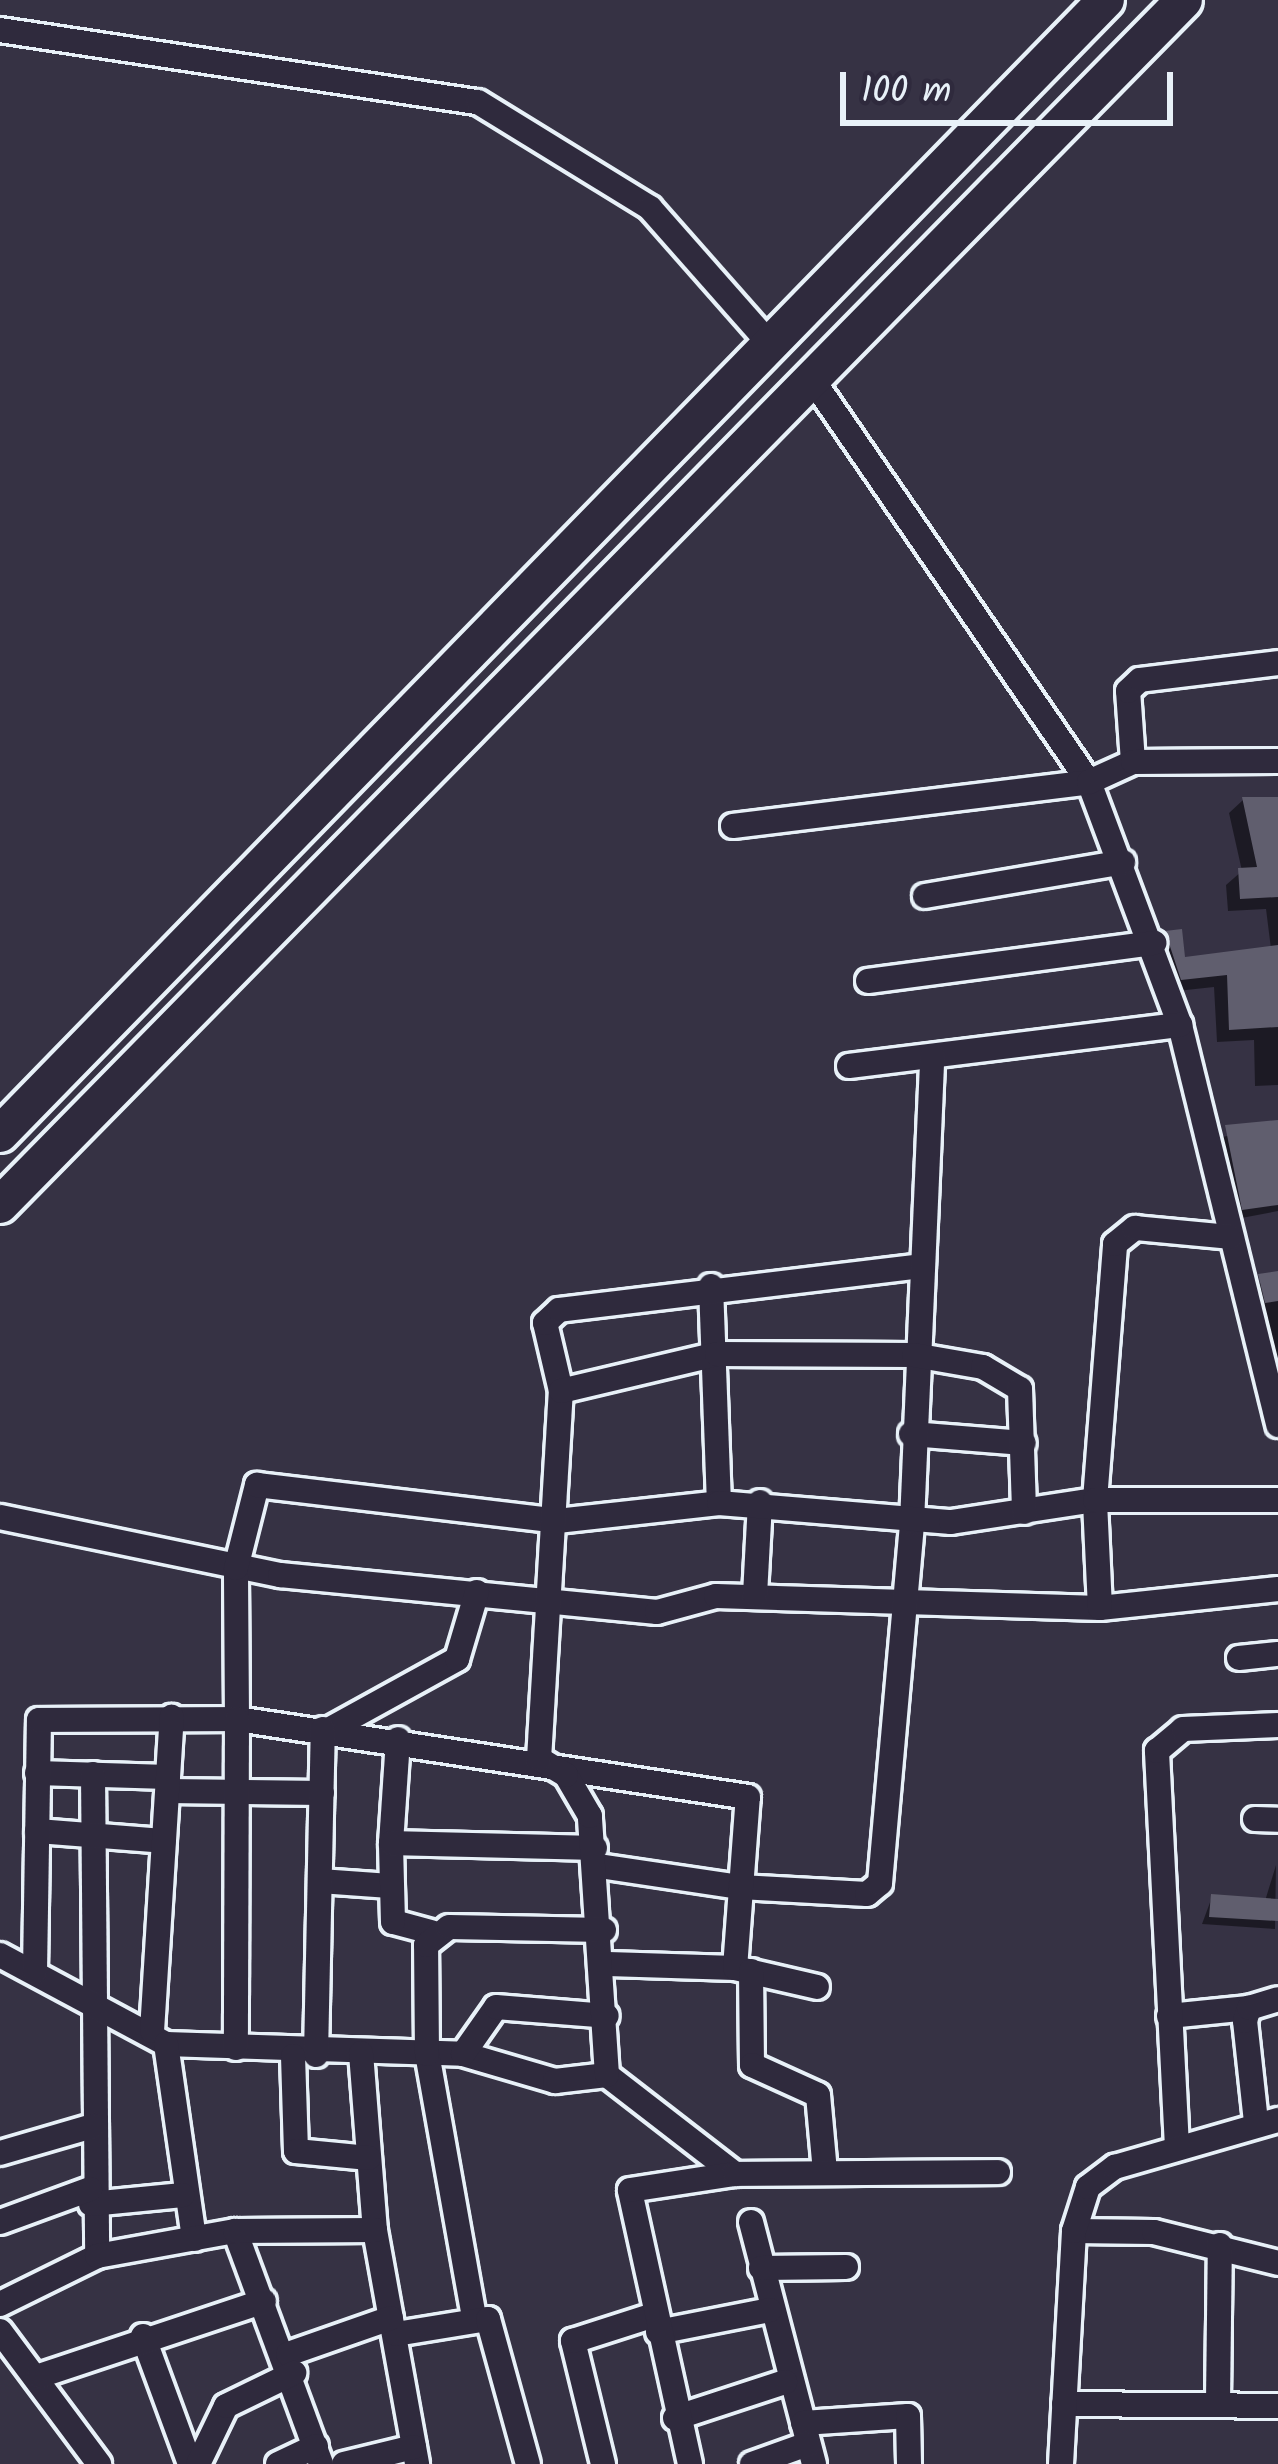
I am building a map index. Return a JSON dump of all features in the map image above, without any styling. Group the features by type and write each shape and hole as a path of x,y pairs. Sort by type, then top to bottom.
{"main road":[{"path":"0,1134 1106,0"},
{"path":"0,1205 1184,0"}],"street":[{"path":"0,30 183,49 301,83 478,102 650,208 770,344"},
{"path":"812,379 1089,782 1124,862 1180,1025 1278,1425"},
{"path":"1133,762 1128,691 1140,680 1278,662"},
{"path":"733,826 1089,782 1133,762 1278,761"},
{"path":"925,896 1124,862"},
{"path":"868,982 1154,943"},
{"path":"848,1066 1180,1025"},
{"path":"391,1843 597,1857 740,1887 867,1894 880,1883 907,1607 914,1355 932,1056"},
{"path":"1100,1608 1095,1500 1115,1244 1136,1228 1232,1237"},
{"path":"539,1759 554,1600 561,1391 549,1316 712,1286 921,1266"},
{"path":"712,1286 719,1504"},
{"path":"561,1391 717,1354 914,1355 1007,1376 1020,1389 1024,1512"},
{"path":"911,1434 1024,1443"},
{"path":"236,2048 240,1792 236,1568 257,1485 557,1521 760,1502 912,1522 1095,1500 1278,1500"},
{"path":"755,1595 760,1502"},
{"path":"0,1517 236,1568 682,1612 755,1595 907,1607 1100,1608 1278,1589"},
{"path":"326,1729 457,1659 477,1592"},
{"path":"1239,1658 1278,1654"},
{"path":"172,1717 159,2037 194,2240"},
{"path":"35,1972 39,1720 236,1718 539,1759 748,1797 740,1887 752,2065 818,2095 825,2172"},
{"path":"1172,1727 1278,1725"},
{"path":"1178,2147 1157,1751 1183,1729 1278,1725"},
{"path":"326,1729 320,1881 296,2152 369,2158"},
{"path":"398,1739 391,1843 393,1922 431,1932 604,1930"},
{"path":"539,1759 580,1792 597,1857 608,1964 607,2075"},
{"path":"37,1772 240,1792 322,1793"},
{"path":"93,1774 91,2197 97,2256"},
{"path":"37,1831 164,1841"},
{"path":"320,1881 390,1886"},
{"path":"431,1932 427,2054 474,2317"},
{"path":"0,1955 159,2037 304,2055 463,2054 555,2081 607,2075 736,2174"},
{"path":"608,1964 743,1970 817,1987"},
{"path":"1169,2016 1249,2008 1278,2000"},
{"path":"463,2054 496,2007 608,2016"},
{"path":"1061,2464 1074,2231 1098,2174 1267,2121 1249,2008"},
{"path":"344,2464 416,2456 375,2230 361,2053"},
{"path":"0,2153 93,2126"},
{"path":"690,2464 675,2418 631,2191 736,2174 998,2172"},
{"path":"0,2222 91,2197 183,2194"},
{"path":"751,2222 785,2382 808,2444"},
{"path":"0,2304 97,2256 236,2231 375,2230"},
{"path":"236,2231 291,2364 318,2455 278,2464"},
{"path":"1074,2231 1220,2245 1278,2263"},
{"path":"1218,2400 1220,2245"},
{"path":"761,2268 846,2267"},
{"path":"39,2376 143,2336 167,2342 264,2301"},
{"path":"603,2464 573,2341 656,2324 770,2310"},
{"path":"194,2464 226,2406 291,2364 394,2326 474,2317 488,2319 503,2350 528,2464"},
{"path":"0,2331 39,2376 99,2464"},
{"path":"143,2336 194,2464"},
{"path":"675,2418 785,2382"},
{"path":"1064,2404 1218,2400 1278,2406"},
{"path":"752,2464 908,2416 909,2464"}],"building":[{"path":"1242,797 1278,797 1278,897 1240,899 1238,868 1257,867"},
{"path":"1182,929 1185,957 1278,945 1278,1027 1229,1030 1227,975 1181,980 1165,931"},
{"path":"1278,1120 1278,1205 1242,1210 1225,1125"},
{"path":"1278,1271 1278,1301 1265,1303 1258,1274"},
{"path":"1211,1894 1278,1899 1278,1921 1209,1917"}]}
